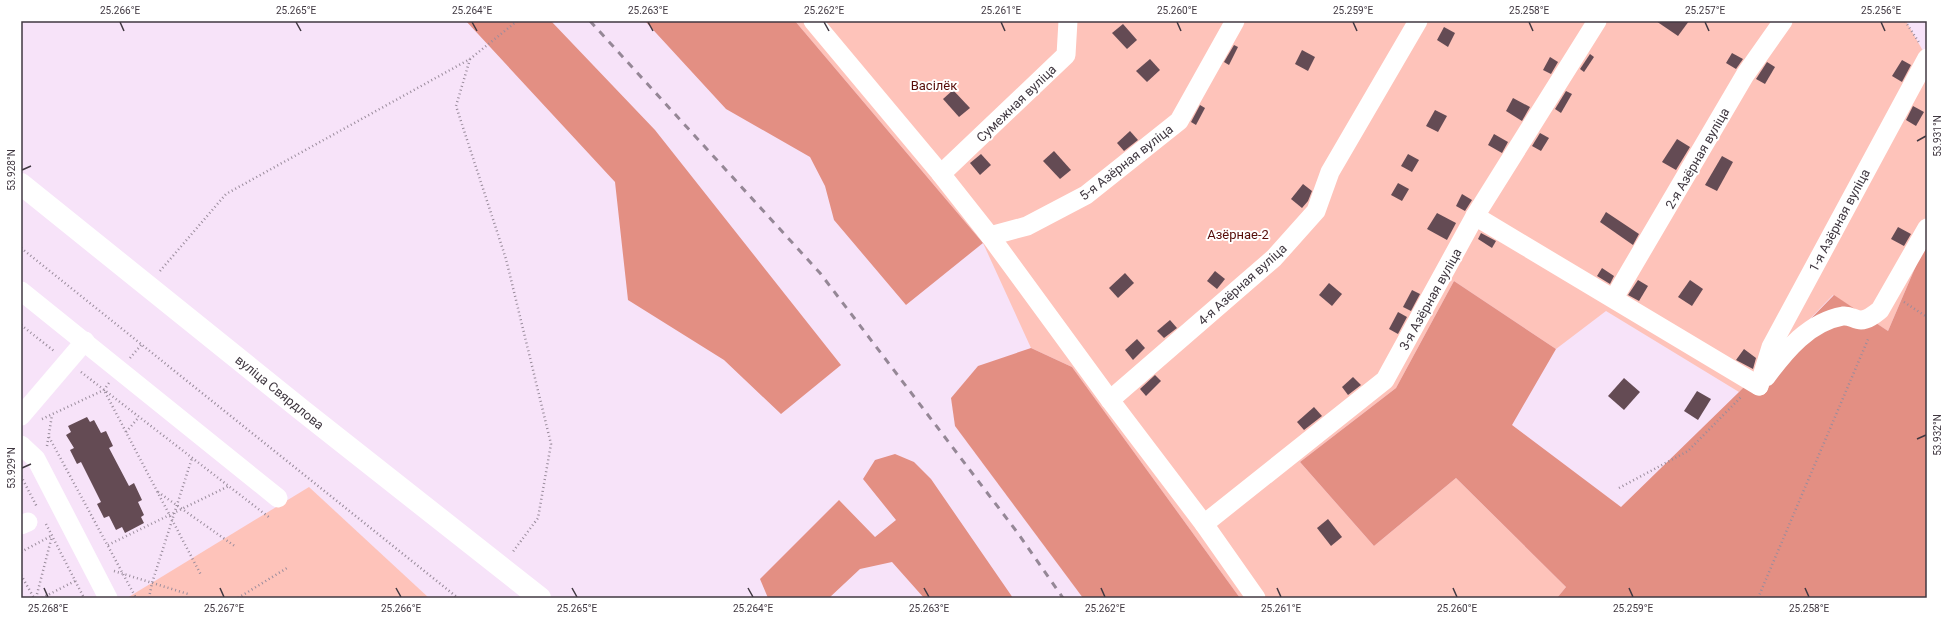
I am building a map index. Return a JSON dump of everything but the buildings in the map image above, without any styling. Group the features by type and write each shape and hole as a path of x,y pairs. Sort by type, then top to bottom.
{"main road":[{"name":"вуліца Свярдлова","path":"21,184 540,598"}],"street":[{"path":"812,21 941,174 990,236 1110,400 1204,524 1256,598"},
{"name":"Сумежная вуліца","path":"941,174 1066,55 1068,21"},
{"name":"5-я Азёрная вуліца","path":"990,236 1027,226 1086,195 1179,121 1235,21"},
{"name":"4-я Азёрная вуліца","path":"1110,400 1274,258 1316,211 1330,172 1418,21"},
{"name":"3-я Азёрная вуліца","path":"1204,524 1385,380 1475,216 1597,21"},
{"name":"2-я Азёрная вуліца","path":"1614,298 1745,75 1783,21"},
{"name":"1-я Азёрная вуліца","path":"1759,386 1771,347 1925,54"},
{"path":"1475,216 1759,386 1778,361 1809,330 1829,318 1848,315 1861,320 1872,316 1880,310 1927,228"},
{"path":"21,291 85,341 278,498"},
{"path":"21,416 85,341"},
{"path":"21,445 36,458 108,598"}],"path":[{"path":"148,286 226,194 470,59 517,21"},
{"path":"1905,21 1925,54"},
{"path":"470,59 456,106 506,259 551,444 538,518 501,567"},
{"path":"21,248 458,598"},
{"path":"1890,294 1927,317"},
{"path":"1758,598 1880,310"},
{"path":"21,325 270,518"},
{"path":"1619,488 1688,451 1745,392 1759,386"},
{"path":"39,420 104,390"},
{"path":"104,390 201,575"},
{"path":"47,451 52,415"},
{"path":"126,432 139,417"},
{"path":"49,437 136,598"},
{"path":"149,598 152,583 192,458"},
{"path":"21,476 33,520 52,536 84,598"},
{"path":"108,545 229,486"},
{"path":"157,491 236,547"},
{"path":"21,552 52,536"},
{"path":"35,598 52,536"},
{"path":"238,598 287,568"},
{"path":"110,570 188,594"},
{"path":"21,575 35,598"},
{"path":"42,598 75,581"}],"green space":[{"name":"Азёрнае-2","path":"795,21 1906,21 1927,58 1927,240 1888,331 1833,295 1739,392 1606,311 1556,349 1454,281 1396,388 1300,462 1374,546 1456,478 1566,587 1557,598 1240,598 1072,367 1031,348 983,243"},
{"path":"309,487 429,598 127,598"}],"shaded area":[{"path":"466,21 551,21 655,130 841,365 781,414 724,360 628,300 615,182"},
{"path":"645,21 795,21 983,243 906,305 834,220 825,186 810,157 726,109"},
{"path":"1927,240 1927,598 1557,598 1566,587 1456,478 1374,546 1300,462 1396,388 1454,281 1556,349 1512,425 1621,507 1739,392 1834,295 1888,331"},
{"path":"1031,348 1072,367 1240,598 1083,598 955,426 951,398 978,366"},
{"path":"895,454 914,462 931,479 1013,598 924,598 892,562 860,569 829,598 768,598 760,579 839,500 875,537 896,520 863,479 875,460"}],"railway":[{"path":"590,21 820,273 1017,532 1063,598"}],"park label":[{"name":"Васілёк","path":"934,85"}]}
